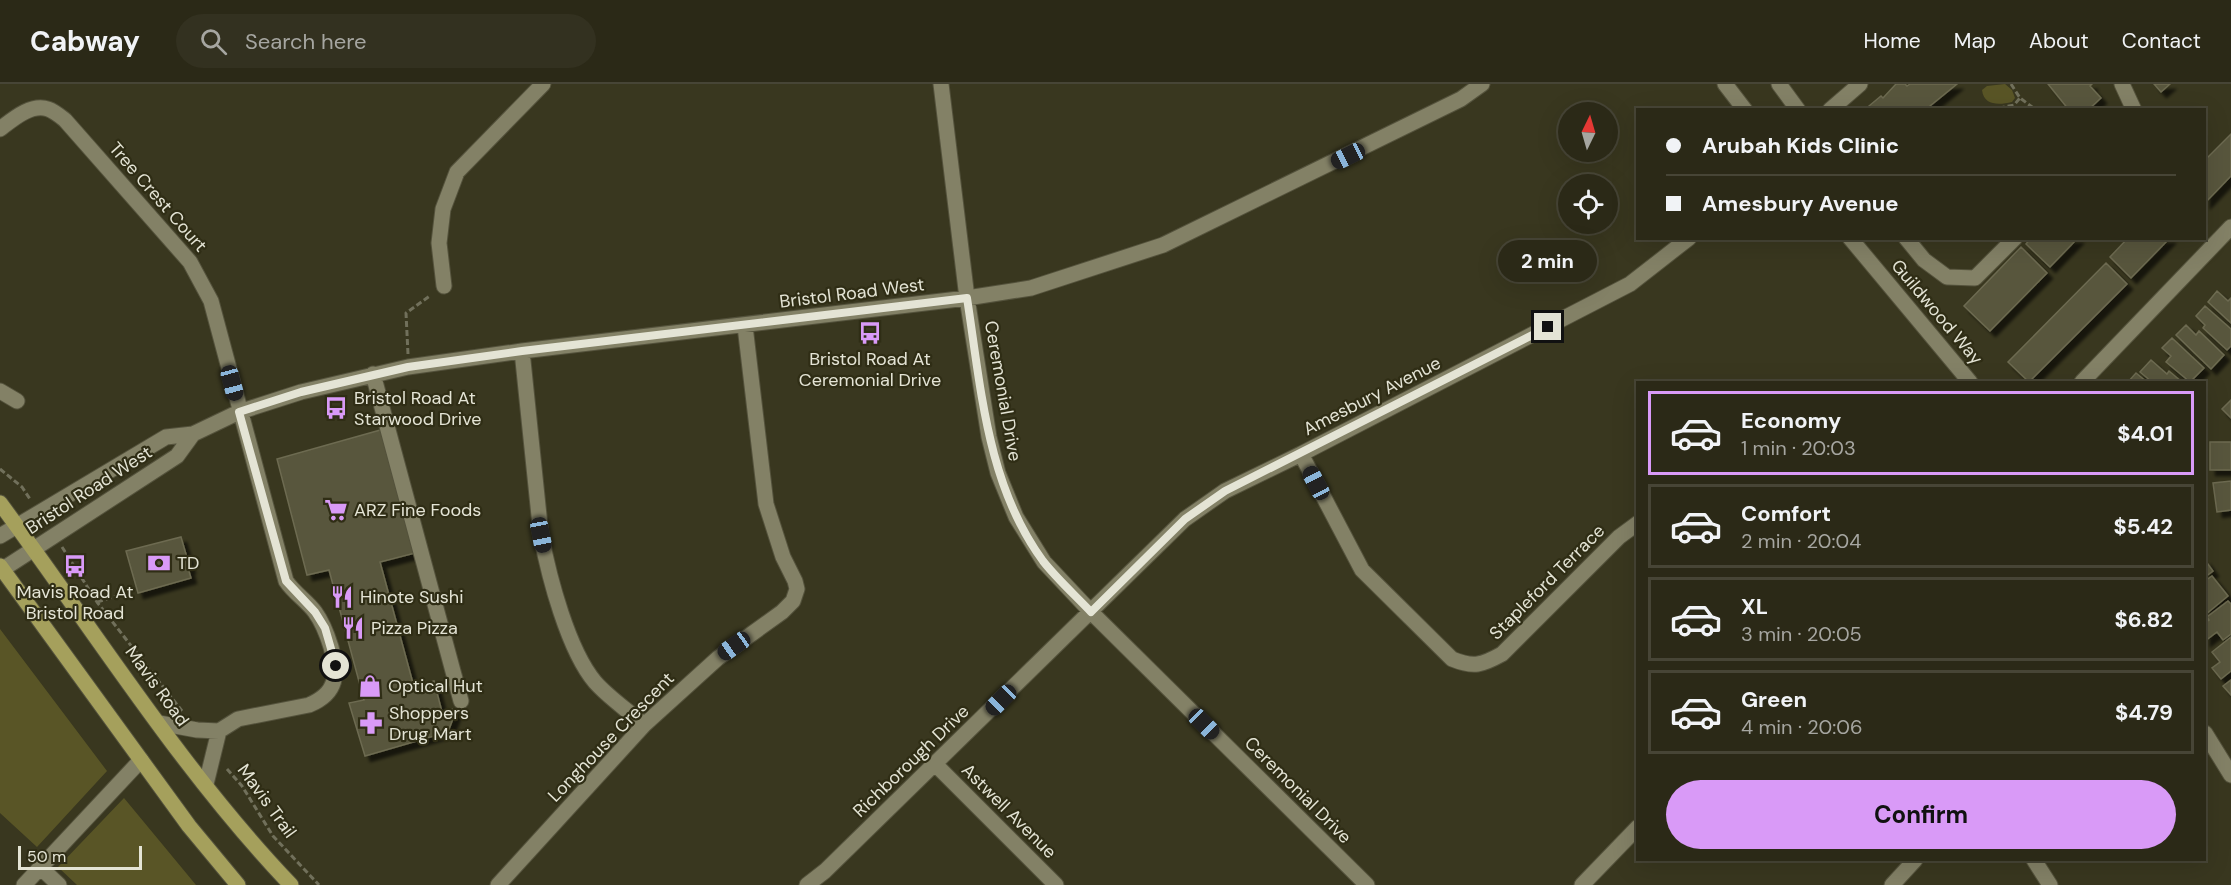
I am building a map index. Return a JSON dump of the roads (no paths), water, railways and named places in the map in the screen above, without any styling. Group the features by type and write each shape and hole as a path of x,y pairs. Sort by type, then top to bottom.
{"main road":[{"name":"Mavis Road","path":"0,503 159,723 255,847 291,885"},
{"path":"1,569 189,826 238,885"}],"street":[{"path":"444,286 439,243 443,208 457,172 543,84"},
{"name":"Ceremonial Drive","path":"941,84 967,298 989,437 998,473 1016,517 1044,562 1091,612 1367,885"},
{"name":"Bristol Road West","path":"0,536 166,437 193,434 239,412 301,392 373,374 522,351 745,326 1030,288 1163,245 1461,99 1482,84"},
{"path":"1725,84 1743,108"},
{"path":"1779,84 1797,108"},
{"path":"1832,108 1860,84"},
{"path":"2122,84 2133,108"},
{"name":"Tree Crest Court","path":"0,129 19,115 38,108 48,109 65,120 189,262 211,302 239,412"},
{"path":"2083,381 2231,227"},
{"name":"Amesbury Avenue","path":"1091,612 1185,519 1225,491 1630,284 1686,240"},
{"name":"Guildwood Way","path":"1852,240 1969,381"},
{"path":"1908,240 1924,260 1947,277 1975,278 2013,240"},
{"name":"Longhouse Crescent","path":"498,885 644,725 718,658 782,612 793,601 797,589 795,581 783,557 766,504 745,326"},
{"path":"522,351 541,535 546,561 565,620 578,656 595,682 644,725"},
{"path":"373,374 461,701"},
{"path":"0,392 17,401"},
{"path":"159,723 197,730 219,731 238,719 319,701 331,688 335,679 336,666 325,628 315,612 286,581 239,412"},
{"name":"Bristol Road West","path":"1,569 177,456 193,434"},
{"name":"Stapleford Terrace","path":"1301,454 1362,570 1452,659 1469,666 1486,663 1502,654 1619,537 1636,525"},
{"name":"Richborough Drive","path":"807,885 825,871 936,765 1091,612"},
{"path":"206,784 219,731"},
{"path":"2206,735 2231,775"},
{"path":"24,885 141,760"},
{"name":"Astwell Avenue","path":"936,765 1056,885"},
{"path":"1582,885 1636,829"},
{"path":"1892,885 1914,861"},
{"path":"2035,861 2050,885"},
{"path":"41,868 59,885"}],"place":[{"name":"Bristol Road At Ceremonial Drive","path":"870,333"},
{"name":"Bristol Road At Starwood Drive","path":"336,408"},
{"name":"ARZ Fine Foods","path":"336,510"},
{"name":"TD","path":"159,563"},
{"name":"Mavis Road At Bristol Road","path":"75,566"},
{"name":"Hinote Sushi","path":"342,597"},
{"name":"Pizza Pizza","path":"353,628"},
{"name":"Optical Hut","path":"370,686"},
{"name":"Shoppers Drug Mart","path":"371,723"}]}
